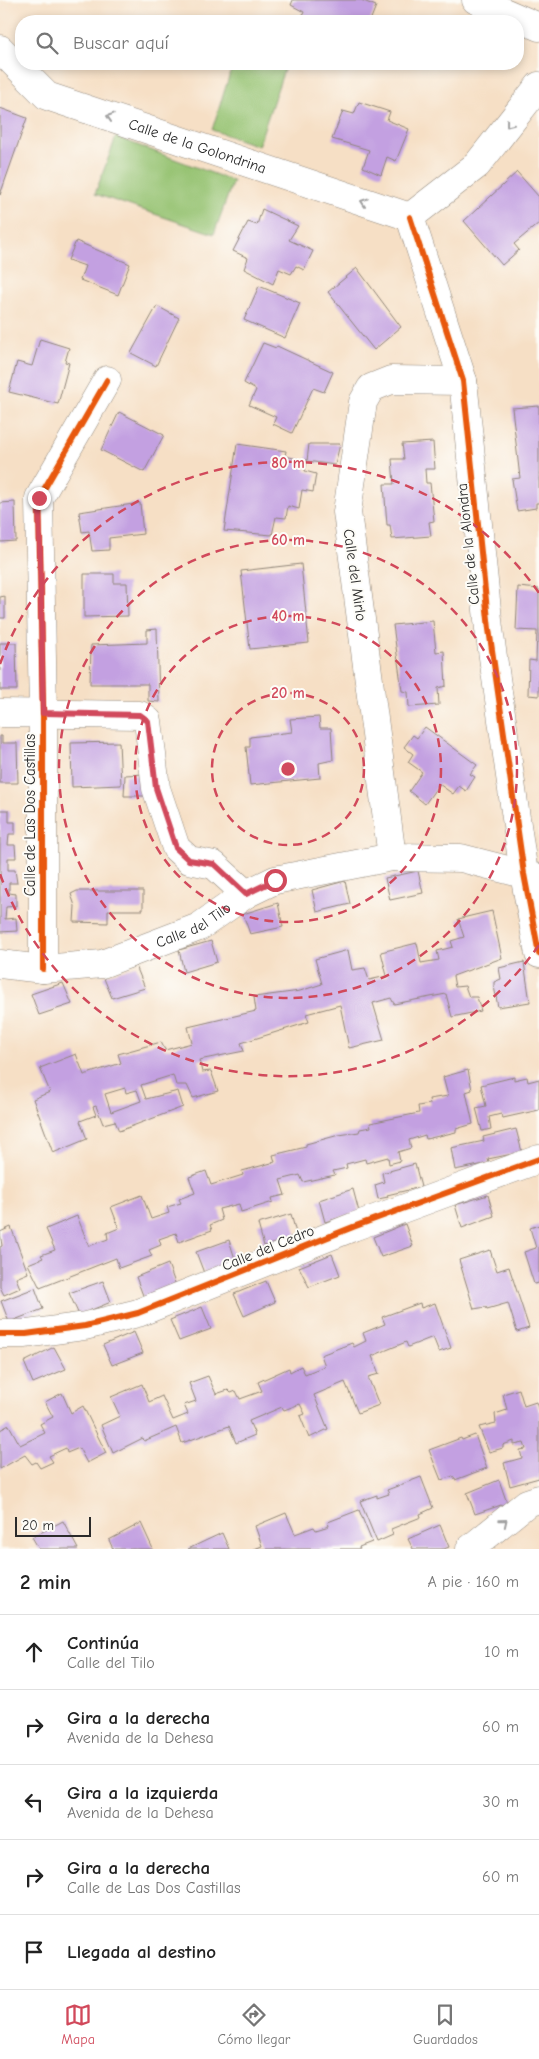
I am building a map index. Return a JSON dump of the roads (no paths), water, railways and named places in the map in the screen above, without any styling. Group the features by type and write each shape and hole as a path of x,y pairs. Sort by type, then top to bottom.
{"street":[{"path":"476,0 511,15"},
{"path":"524,21 539,27"},
{"name":"Calle de la Golondrina","path":"0,49 15,64"},
{"name":"Calle de la Golondrina","path":"21,70 47,96 410,217"},
{"path":"410,217 477,165 539,86"},
{"name":"Calle de la Alondra","path":"410,217 463,381 489,629 532,876 539,954"},
{"name":"Calle de Las Dos Castillas","path":"43,969 43,713 39,498 107,380"},
{"name":"Calle del Mirlo","path":"392,857 347,512 363,402 371,388 391,380 463,381"},
{"path":"0,713 140,715 148,721 156,788 176,848 189,860 214,864 246,894"},
{"name":"Calle del Tilo","path":"2,971 102,964 199,927 246,894 275,880 392,857 462,858 532,876"},
{"name":"Calle del Cedro","path":"0,1334 26,1334 85,1326 138,1313 352,1227 539,1160"},
{"path":"470,1549 527,1503 539,1499"}]}
